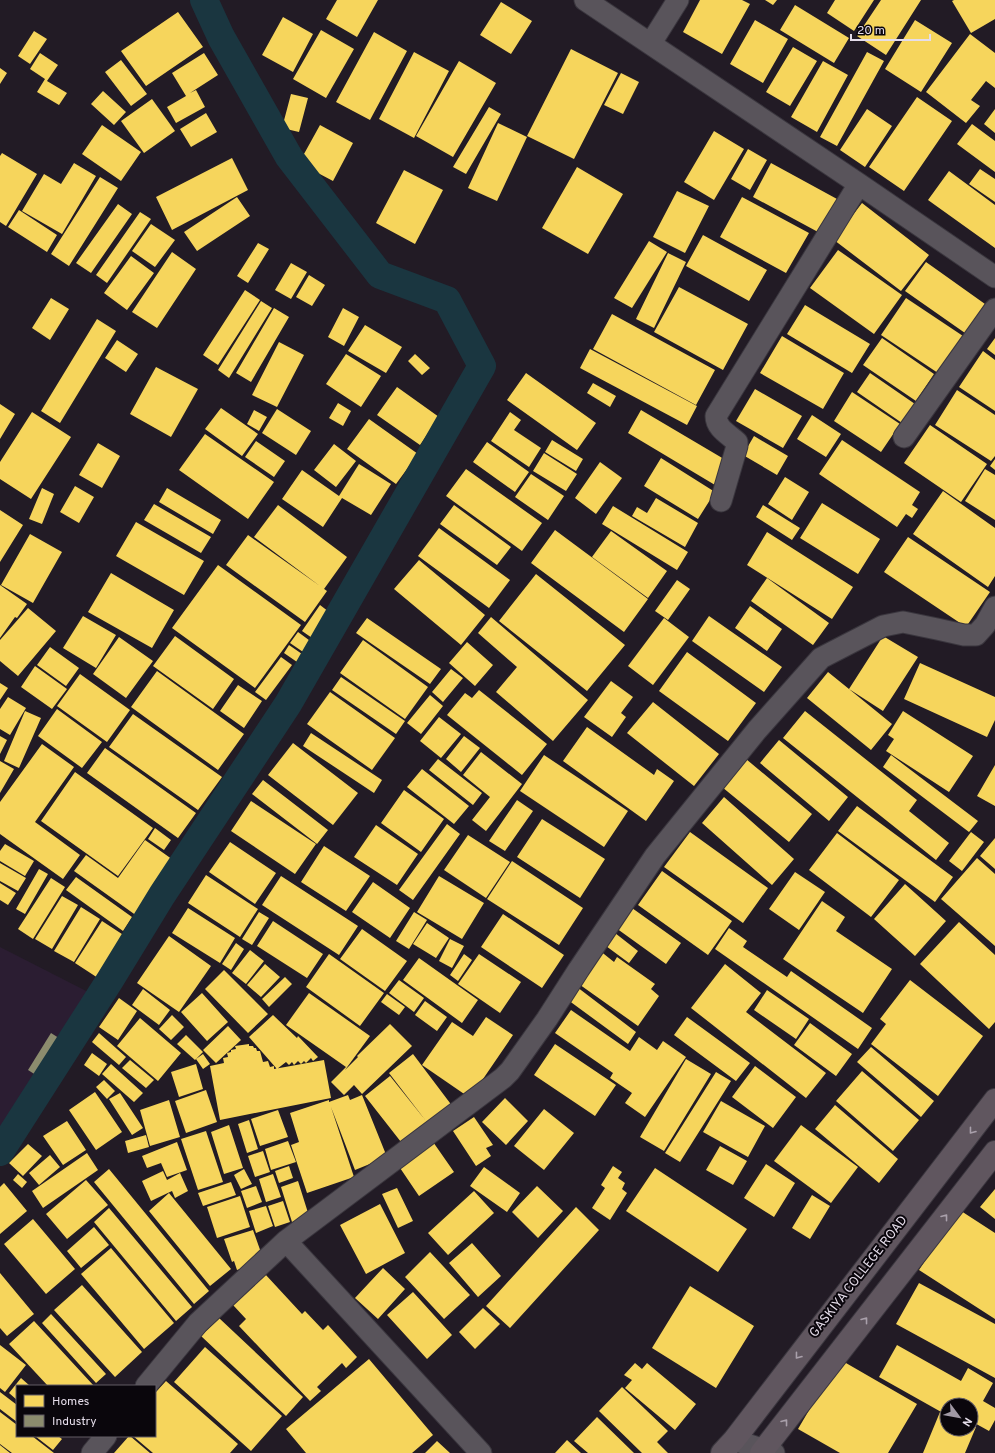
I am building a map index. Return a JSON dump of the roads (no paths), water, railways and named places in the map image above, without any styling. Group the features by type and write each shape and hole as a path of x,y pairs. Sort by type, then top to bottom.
{"main road":[{"name":"GASKIYA COLLEGE ROAD","path":"728,1446 995,1100"},
{"path":"766,1452 995,1152"}],"street":[{"path":"585,0 860,184 995,277"},
{"path":"651,43 678,0"},
{"path":"721,501 737,442 719,426 716,422 716,416 860,184"},
{"path":"904,437 995,309"},
{"path":"147,1385 198,1323 286,1241 503,1078 510,1071 547,1019 655,856 757,730 821,658 883,626 903,622 937,628 964,635 976,635 985,625 995,607"},
{"path":"286,1241 481,1453"},
{"path":"92,1453 105,1437"},
{"path":"728,1446 766,1452"}],"waterway":[{"path":"0,1152 110,980 162,895 288,704 482,366 447,300 380,275 289,157 221,37 204,0"}]}
